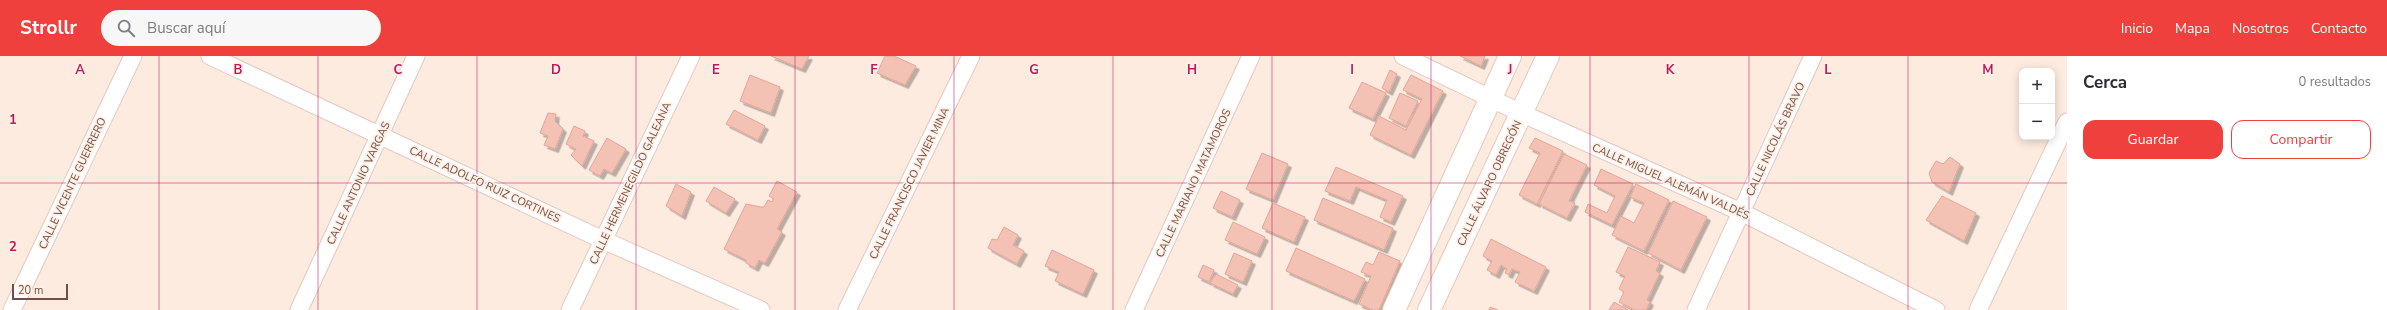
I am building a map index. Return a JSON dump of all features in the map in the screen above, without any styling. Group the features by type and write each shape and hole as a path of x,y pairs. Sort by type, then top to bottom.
{"street":[{"name":"CALLE VICENTE GUERRERO","path":"12,310 133,56"},
{"name":"CALLE ADOLFO RUIZ CORTINES","path":"210,56 603,240 761,310"},
{"name":"CALLE ANTONIO VARGAS","path":"299,310 416,56"},
{"name":"CALLE HERMENEGILDO GALEANA","path":"570,310 691,56"},
{"name":"CALLE FRANCISCO JAVIER MINA","path":"847,310 971,56"},
{"name":"CALLE MARIANO MATAMOROS","path":"1134,310 1251,56"},
{"name":"CALLE MIGUEL ALEMÁN VALDÉS","path":"1403,56 1521,113 1741,212 1936,310"},
{"path":"1394,310 1510,56"},
{"name":"CALLE ÁLVARO OBREGÓN","path":"1429,310 1548,56"},
{"name":"CALLE NICOLÁS BRAVO","path":"1696,310 1813,56"},
{"path":"1978,310 2067,122"}],"building":[{"path":"771,56 809,56 802,69"},
{"path":"885,56 894,56 916,66 905,85 877,73"},
{"path":"1460,56 1485,56 1481,66"},
{"path":"1390,70 1397,74 1389,92 1382,88"},
{"path":"750,75 780,87 771,113 740,101"},
{"path":"1411,75 1443,91 1411,155 1370,135 1379,116 1406,130 1422,99 1403,90"},
{"path":"1362,82 1386,93 1373,119 1349,108"},
{"path":"1400,93 1418,101 1406,126 1389,118"},
{"path":"734,110 765,126 758,140 726,124"},
{"path":"548,113 556,114 555,121 563,129 555,149 544,145 548,136 540,133"},
{"path":"574,126 585,131 583,136 594,141 582,166 571,155 576,149 566,144"},
{"path":"607,138 626,149 612,173 604,169 600,176 589,170"},
{"path":"1535,138 1563,151 1537,204 1519,195 1540,153 1529,148"},
{"path":"1262,153 1288,164 1273,200 1246,189"},
{"path":"1564,154 1587,165 1569,201 1575,203 1567,218 1539,204"},
{"path":"1950,157 1960,164 1949,192 1932,182 1929,173 1936,161 1943,164"},
{"path":"1336,167 1403,196 1391,222 1380,217 1387,200 1356,187 1350,201 1325,191"},
{"path":"1601,169 1633,184 1612,225 1585,212 1588,204 1607,213 1615,196 1594,185"},
{"path":"777,181 797,192 777,229 782,232 765,263 759,260 755,268 746,263 746,260 724,249 746,204 764,207 768,200 772,202 774,199 769,196"},
{"path":"676,184 691,192 682,216 666,206"},
{"path":"1636,184 1669,200 1644,251 1612,235 1621,216 1634,223 1644,203 1630,197"},
{"path":"714,187 735,199 726,213 706,201"},
{"path":"1221,191 1240,200 1232,217 1213,208"},
{"path":"1942,196 1976,213 1964,241 1926,220"},
{"path":"1323,198 1393,228 1384,250 1314,220"},
{"path":"1673,201 1707,217 1681,270 1648,253"},
{"path":"1273,203 1305,217 1294,242 1262,228"},
{"path":"1233,222 1265,237 1257,254 1225,240"},
{"path":"1004,227 1018,235 1013,245 1024,251 1017,264 988,248 992,239 997,240"},
{"path":"1491,239 1546,267 1534,291 1515,282 1520,272 1512,269 1509,275 1505,273 1507,269 1501,265 1496,275 1487,270 1492,261 1483,256"},
{"path":"1628,247 1660,262 1656,271 1660,273 1647,300 1650,302 1646,310 1635,310 1619,302 1624,292 1619,289 1625,276 1616,272"},
{"path":"1296,248 1365,279 1354,301 1286,271"},
{"path":"1052,250 1094,270 1083,294 1055,281 1059,272 1045,266"},
{"path":"1379,252 1400,261 1379,310 1373,310 1359,304 1371,276 1361,272 1366,262 1373,265"},
{"path":"1234,253 1252,261 1243,282 1225,274"},
{"path":"1203,265 1214,270 1209,282 1198,277"},
{"path":"1216,274 1238,285 1233,294 1210,283"},
{"path":"1614,302 1628,310 1609,310"},
{"path":"1490,307 1498,310 1489,310"}]}
